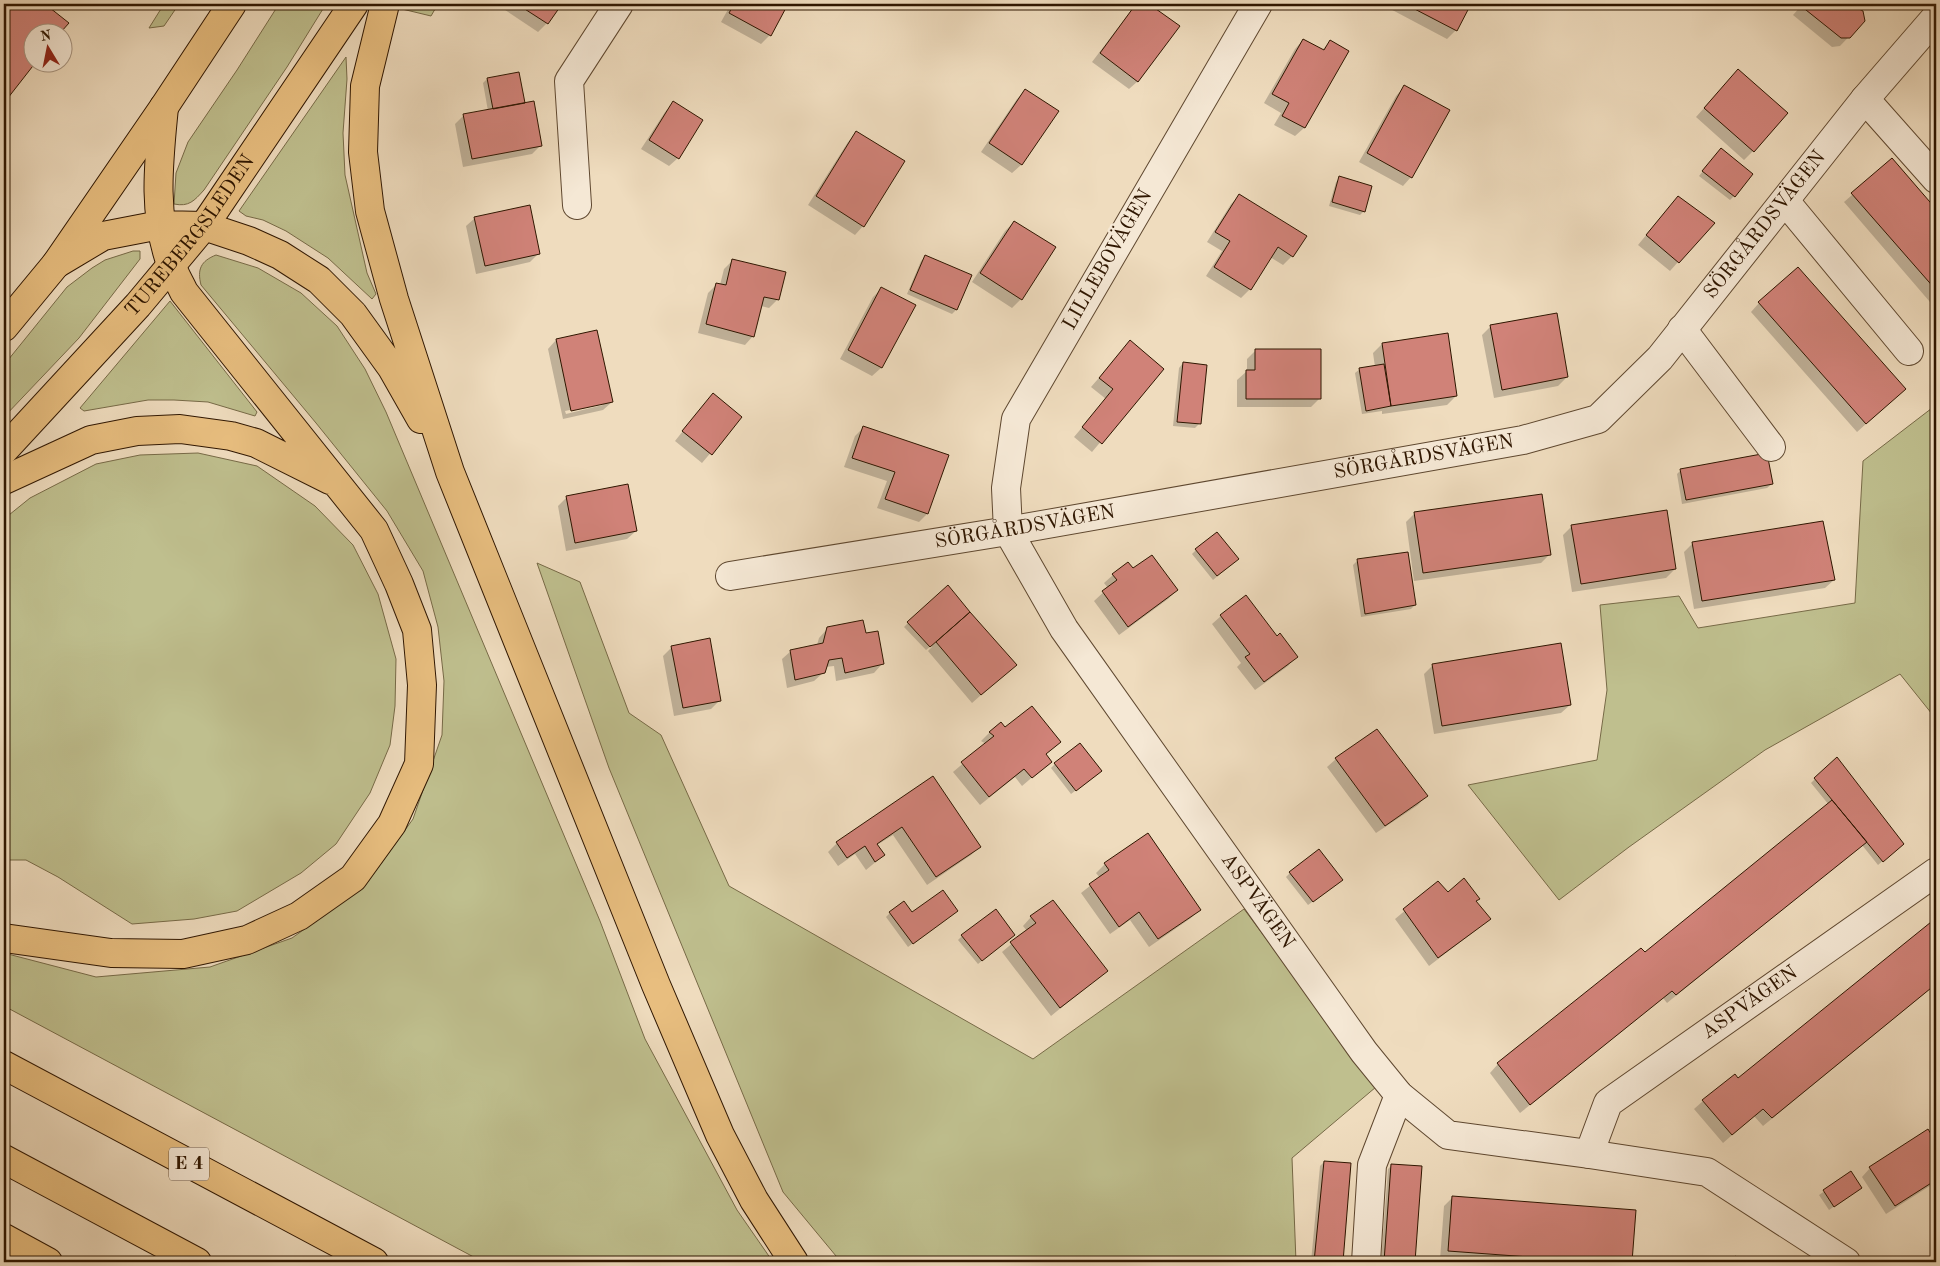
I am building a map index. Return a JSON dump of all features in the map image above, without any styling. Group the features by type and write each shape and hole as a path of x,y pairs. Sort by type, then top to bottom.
{"main road":[{"path":"4,327 56,264 232,4"},
{"name":"TUREBERGSLEDEN","path":"4,450 138,305 204,226 354,4"},
{"path":"385,4 365,86 363,152 370,211 394,299 450,472 656,985 720,1136 754,1200 794,1262"},
{"path":"4,938 111,953 183,954 247,940 299,916 353,878 392,824 419,764 422,685 417,630 399,584 374,530 184,292 171,265 160,225 158,198 158,168 164,107"},
{"path":"56,264 103,236 160,225 204,226 248,241 280,255 319,280 353,314 392,368 450,472"},
{"path":"4,480 91,440 137,431 180,429 231,436 256,443 337,484"},
{"name":"E 4","path":"4,1065 374,1262"},
{"path":"4,1159 197,1262"},
{"path":"4,1238 48,1262"}],"street":[{"path":"577,205 569,81 619,4"},
{"name":"LILLEBOVÄGEN","path":"1008,532 1006,488 1016,419 1258,4"},
{"name":"SÖRGÅRDSVÄGEN","path":"730,576 1008,532 1523,440 1598,419 1660,358 1865,99 1936,17"},
{"path":"1865,99 1936,179"},
{"path":"1785,201 1909,351"},
{"path":"1682,330 1771,447"},
{"name":"ASPVÄGEN","path":"1008,532 1064,629 1358,1044 1399,1095 1448,1135 1707,1172 1846,1262"},
{"name":"ASPVÄGEN","path":"1589,1154 1608,1103 1936,872"},
{"path":"1366,1262 1372,1165 1399,1095"}],"green space":[{"path":"164,4 179,4 164,26 149,28"},
{"path":"279,4 326,4 287,67 204,190 187,204 174,204 176,173 188,142"},
{"path":"404,4 438,4 431,16 402,9"},
{"path":"346,57 347,79 343,133 345,175 367,273 376,294 372,299 328,258 286,231 263,220 246,216 239,211"},
{"path":"133,251 140,251 140,259 79,338 4,417 4,365 67,287 105,260"},
{"path":"216,255 258,268 301,293 337,326 365,369 386,412 600,921 645,1039 737,1210 773,1262 483,1262 4,1006 4,953 96,977 210,967 292,938 364,887 413,819 442,735 444,681 438,627 423,571 387,511 201,285 201,266"},
{"path":"170,301 257,412 255,416 208,402 174,400 148,400 84,411 80,408"},
{"path":"1936,405 1936,719 1900,674 1765,750 1629,847 1559,900 1468,785 1597,760 1607,690 1600,605 1679,596 1698,628 1855,603 1863,461"},
{"path":"198,453 257,466 315,506 353,545 378,594 396,659 395,706 390,745 370,793 336,844 301,873 237,911 194,919 132,924 58,877 26,860 4,860 4,519 30,498 96,464 140,455"},
{"path":"537,563 580,582 629,713 661,735 729,886 1033,1059 1244,909 1376,1087 1292,1158 1296,1262 841,1262 783,1192 609,768"}],"building":[{"path":"4,4 45,4 68,22 22,22 22,72 28,72 4,103"},
{"path":"517,4 562,4 548,24"},
{"path":"734,4 788,4 771,36 729,13"},
{"path":"1136,4 1149,4 1180,26 1138,82 1100,53"},
{"path":"1405,4 1471,4 1457,31"},
{"path":"1803,4 1863,4 1859,9 1863,11 1865,21 1850,38 1841,38 1801,6"},
{"path":"1303,39 1324,50 1330,40 1349,51 1305,128 1282,116 1289,103 1272,94"},
{"path":"1738,69 1788,113 1754,152 1704,108"},
{"path":"519,72 525,103 493,109 487,78"},
{"path":"1404,85 1450,110 1412,178 1367,153"},
{"path":"1025,89 1059,111 1022,165 989,143"},
{"path":"534,101 542,146 472,159 463,114"},
{"path":"673,101 703,120 679,159 649,140"},
{"path":"856,131 905,161 864,227 816,196"},
{"path":"1721,148 1753,174 1735,197 1702,171"},
{"path":"1892,158 1936,209 1936,290 1851,193"},
{"path":"1339,176 1372,186 1365,212 1332,202"},
{"path":"1239,194 1307,236 1293,257 1278,247 1251,290 1214,267 1230,241 1215,232"},
{"path":"1678,196 1715,223 1679,263 1646,235"},
{"path":"530,205 540,254 485,266 474,217"},
{"path":"1014,221 1056,247 1022,300 980,273"},
{"path":"925,255 972,275 957,310 910,290"},
{"path":"732,259 786,272 779,300 764,297 754,337 706,324 716,283 726,285"},
{"path":"1798,267 1906,389 1866,424 1758,302"},
{"path":"881,287 916,305 882,368 848,350"},
{"path":"1557,313 1568,377 1502,390 1490,325"},
{"path":"597,330 613,402 571,411 556,339"},
{"path":"1448,333 1457,396 1391,406 1382,343"},
{"path":"1130,340 1164,369 1102,444 1082,427 1113,389 1099,378"},
{"path":"1255,349 1321,349 1321,399 1246,399 1246,370 1255,370"},
{"path":"1183,362 1207,365 1201,424 1177,422"},
{"path":"1384,364 1391,406 1366,411 1359,368"},
{"path":"713,393 742,417 712,455 682,431"},
{"path":"863,426 949,455 928,514 885,499 895,472 852,458"},
{"path":"1767,453 1773,484 1686,500 1680,469"},
{"path":"628,484 637,531 575,543 566,496"},
{"path":"1542,494 1551,555 1423,573 1414,512"},
{"path":"1667,510 1676,569 1581,584 1571,525"},
{"path":"1823,521 1835,580 1702,601 1692,542"},
{"path":"1217,532 1239,559 1217,576 1195,549"},
{"path":"1408,552 1416,605 1365,614 1357,559"},
{"path":"1152,555 1178,590 1128,627 1102,591 1117,580 1112,574 1128,562 1133,568"},
{"path":"948,585 970,612 930,647 907,622"},
{"path":"1246,595 1277,636 1280,633 1298,657 1264,682 1245,657 1250,654 1220,615"},
{"path":"970,612 1017,665 981,695 936,642"},
{"path":"863,620 866,633 878,631 884,664 845,673 842,658 829,660 825,673 795,680 790,650 823,643 827,627"},
{"path":"710,638 721,701 683,708 671,646"},
{"path":"1561,643 1571,705 1442,726 1432,664"},
{"path":"1032,706 1061,742 1046,754 1052,762 1032,778 1024,769 989,797 961,762 994,736 989,732 1001,722 1005,727"},
{"path":"1377,729 1428,796 1385,826 1335,758"},
{"path":"1080,743 1102,771 1076,791 1054,763"},
{"path":"1837,757 1904,844 1883,862 1814,778"},
{"path":"933,776 981,847 936,877 902,827 877,844 885,855 875,862 865,846 847,858 836,842"},
{"path":"1832,800 1867,842 1676,995 1672,991 1530,1105 1497,1063 1641,948 1645,952"},
{"path":"1148,833 1201,910 1158,939 1139,912 1119,927 1089,884 1109,870 1104,863"},
{"path":"1319,849 1343,880 1313,902 1289,872"},
{"path":"1464,878 1480,899 1476,901 1491,919 1438,958 1403,909 1438,881 1448,892"},
{"path":"943,890 958,911 913,944 889,912 904,901 912,912"},
{"path":"1053,900 1108,971 1060,1008 1010,942 1036,923 1030,916"},
{"path":"996,909 1015,935 982,961 961,935"},
{"path":"1936,918 1936,984 1772,1118 1763,1109 1732,1135 1702,1100 1735,1074 1738,1078"},
{"path":"1928,1129 1936,1142 1936,1180 1895,1206 1869,1167"},
{"path":"1324,1161 1351,1163 1343,1262 1314,1262"},
{"path":"1391,1164 1422,1166 1415,1262 1384,1262"},
{"path":"1851,1171 1862,1188 1834,1207 1823,1190"},
{"path":"1452,1196 1636,1210 1632,1262 1597,1262 1448,1251"},
{"path":"1735,1256 1744,1262 1731,1262"}]}
